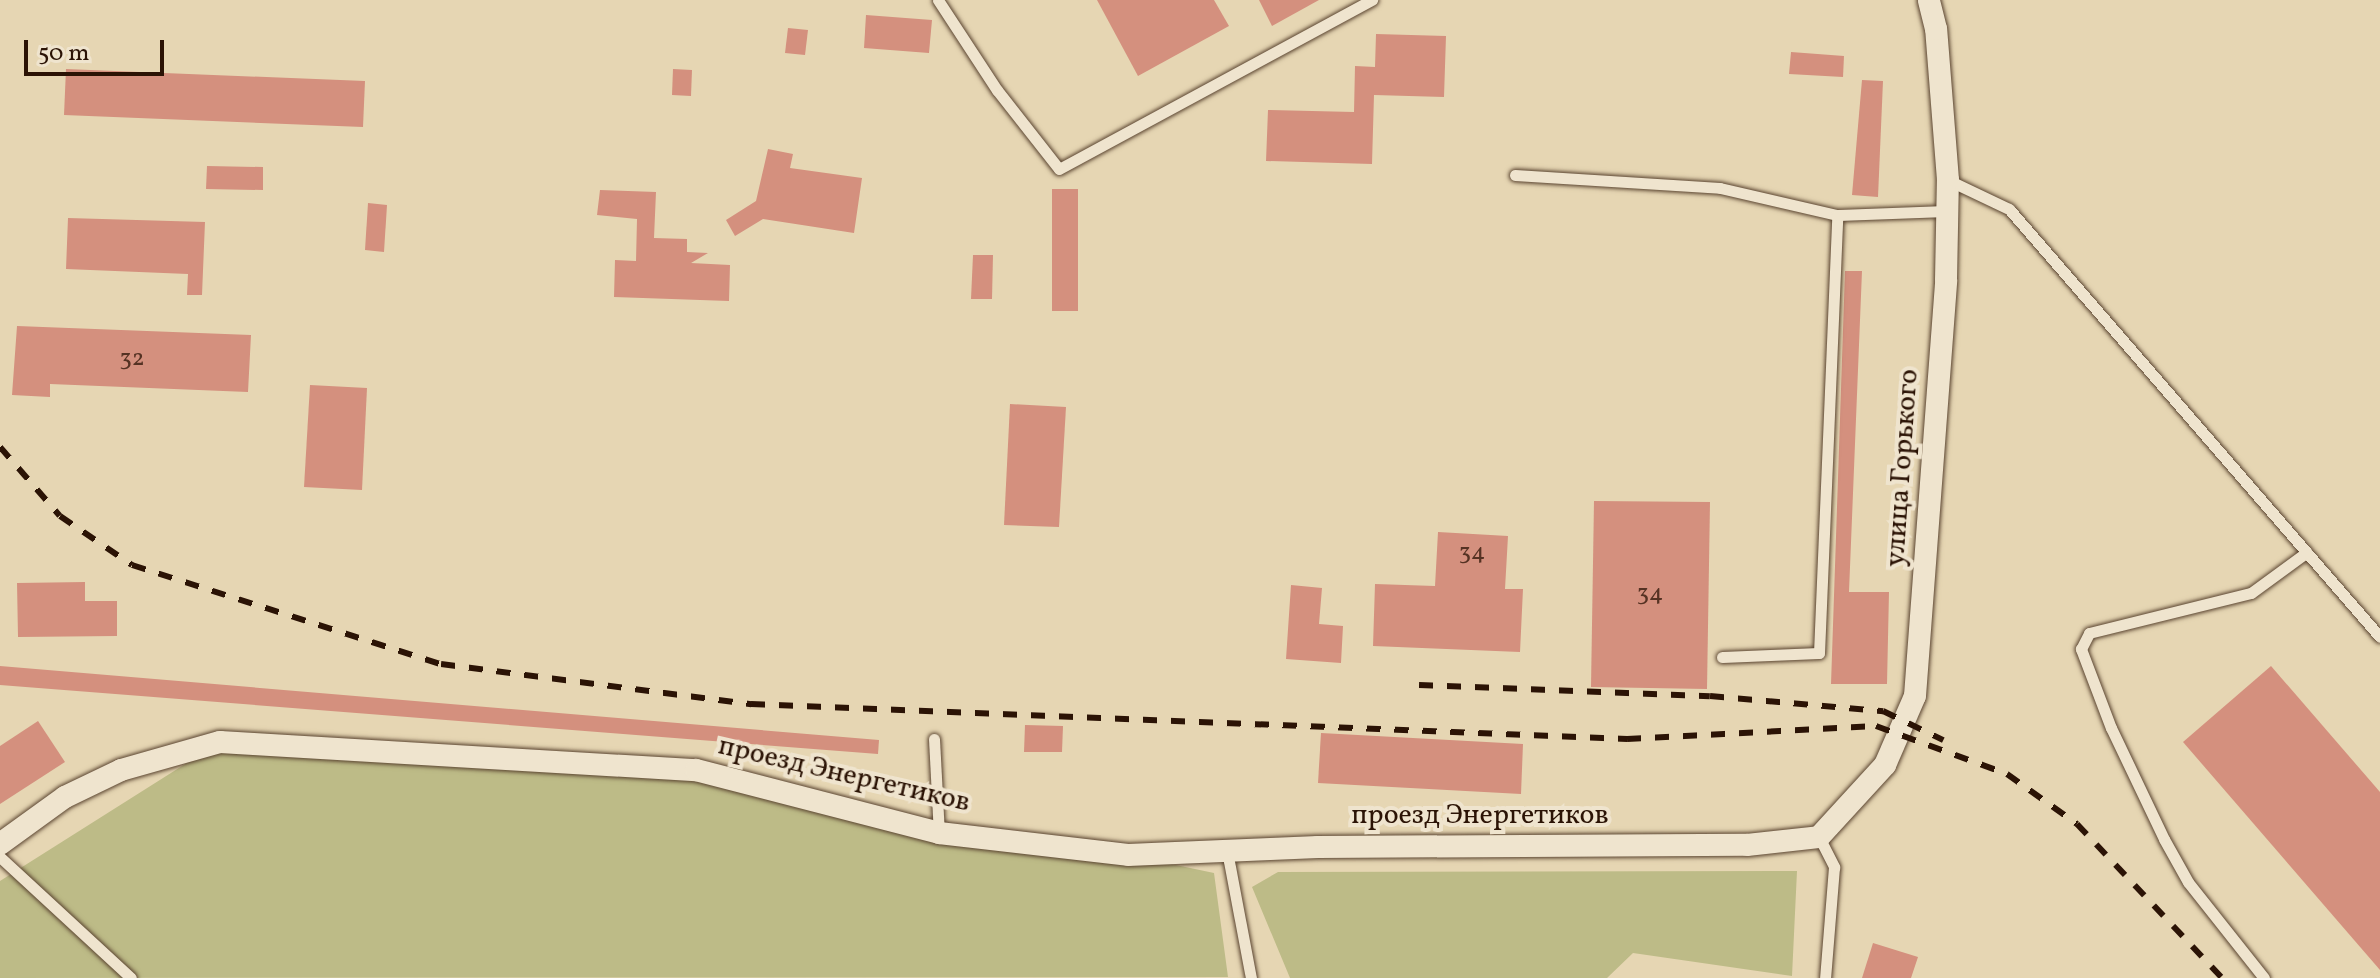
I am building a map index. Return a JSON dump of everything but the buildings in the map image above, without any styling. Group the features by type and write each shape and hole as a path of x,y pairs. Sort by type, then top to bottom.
{"street":[{"name":"улица Горького","path":"1819,837 1885,765 1915,696 1948,180 1936,29 1929,0"},
{"name":"проезд Энергетиков","path":"0,844 65,797 107,777 220,742 696,770 939,833 1128,855 1227,851 1747,845 1819,837"}],"lane":[{"path":"938,0 997,90 1059,169 1372,0"},
{"path":"1515,175 1720,188 1837,215 1947,211"},
{"path":"1948,180 2009,209 2380,637"},
{"path":"1722,657 1819,653 1837,215"},
{"path":"2264,978 2188,882 2164,839 2111,728 2081,649 2089,633 2251,593 2307,552"},
{"path":"934,739 939,833"},
{"path":"1819,837 1834,867 1825,978"},
{"path":"1227,851 1251,978"},
{"path":"0,857 131,978"}],"shaded area":[{"path":"220,742 696,770 939,833 1128,855 1214,873 1228,977 0,978 0,881"},
{"path":"1797,871 1792,976 1633,953 1607,978 1290,978 1252,887 1278,872"}],"railway":[{"path":"0,447 60,516 132,565 441,664 751,704 1627,739 1876,726 2007,774 2077,824 2222,978"},
{"path":"1419,685 1710,696 1883,711 1943,740"}]}
